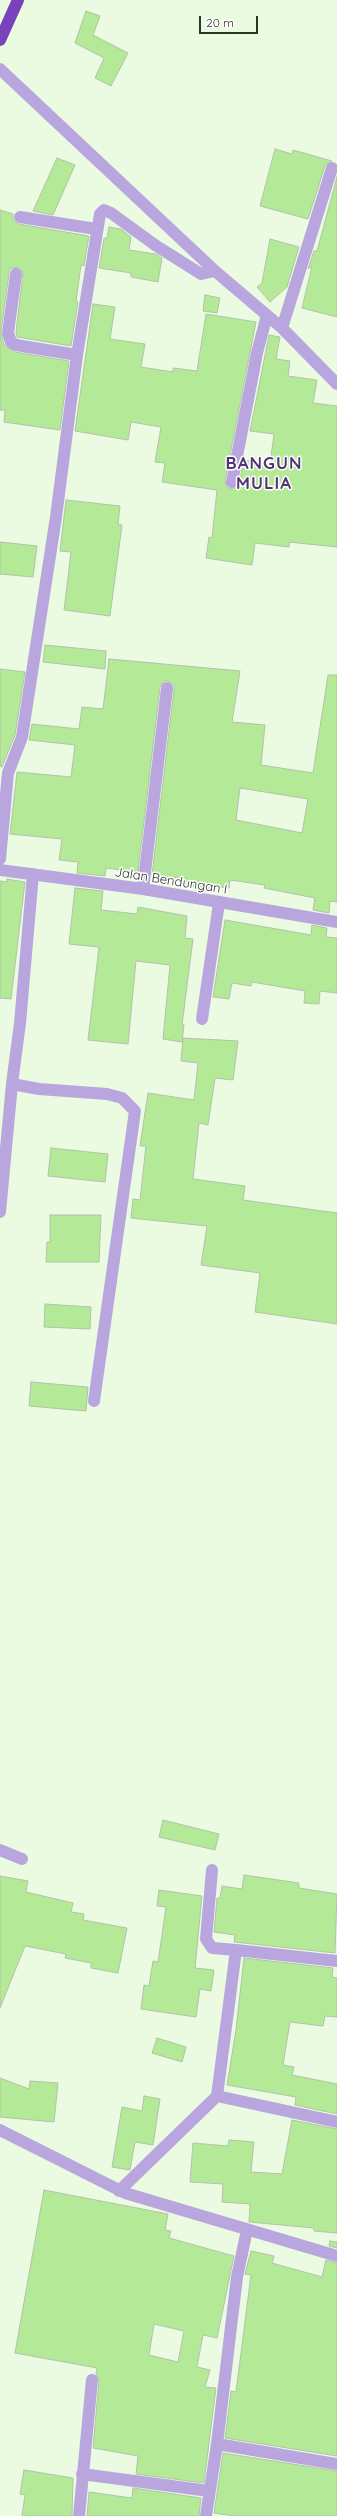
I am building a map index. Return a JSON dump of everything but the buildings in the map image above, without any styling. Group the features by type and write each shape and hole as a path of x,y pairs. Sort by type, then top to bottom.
{"highway":[{"path":"0,40 18,0"}],"street":[{"path":"0,69 215,271 282,328 337,384"},
{"path":"282,328 332,168"},
{"path":"0,859 8,773 22,737 56,517 77,355 96,229 100,214 107,211 201,274 215,271"},
{"path":"20,217 96,229"},
{"path":"16,274 8,333 11,342 16,345 77,355"},
{"path":"232,482 266,315"},
{"path":"143,890 167,688"},
{"name":"Jalan Bendungan I","path":"0,870 143,890 337,922"},
{"path":"0,1212 12,1084 20,1022 33,874"},
{"path":"202,1019 219,903"},
{"path":"12,1084 39,1089 107,1094 122,1098 136,1111 94,1401"},
{"path":"0,1850 22,1859"},
{"path":"212,1870 206,1939 212,1948 337,1961"},
{"path":"119,2190 217,2096 236,1950"},
{"path":"217,2096 337,2122"},
{"path":"0,2130 119,2190 337,2256"},
{"path":"206,2516 217,2444 237,2277 247,2230"},
{"path":"78,2516 92,2380"},
{"path":"217,2444 337,2464"},
{"path":"82,2474 209,2491"}],"district":[{"name":"BANGUN MULIA","path":"264,474"}]}
